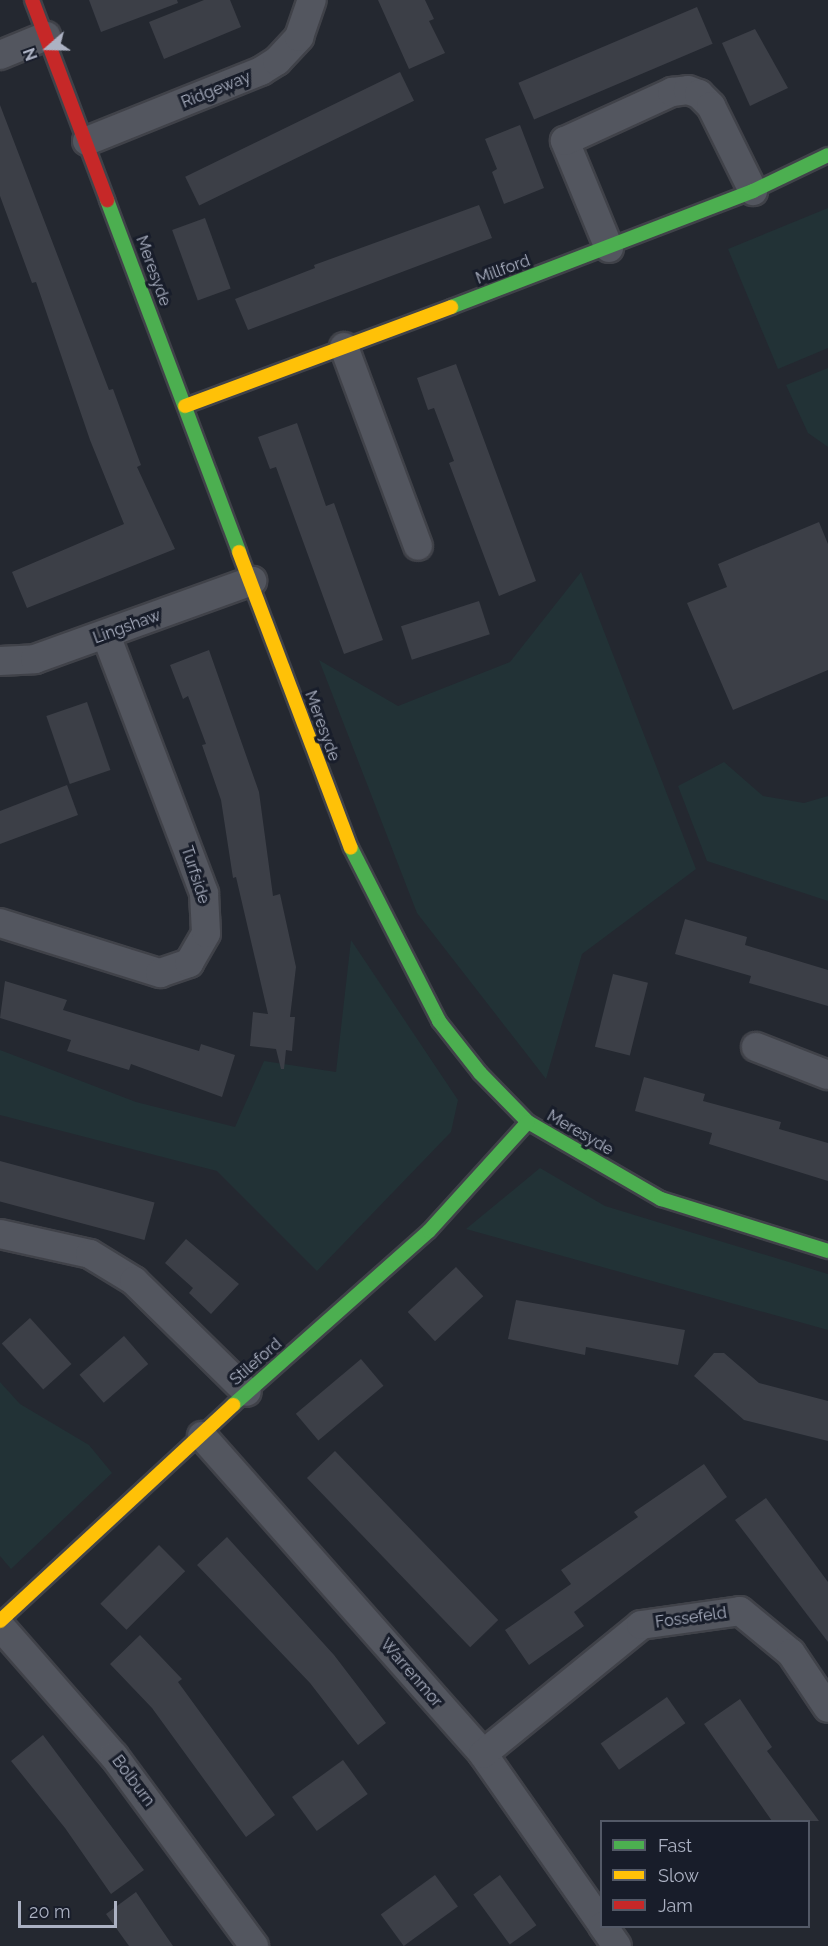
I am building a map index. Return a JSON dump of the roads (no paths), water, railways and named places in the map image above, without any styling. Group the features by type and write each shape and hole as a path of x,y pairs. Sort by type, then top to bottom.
{"street":[{"name":"Meresyde","path":"32,0 252,581 348,843 439,1021 473,1065 528,1122 661,1199 828,1251"},
{"name":"Ridgeway","path":"87,141 261,71 277,61 298,37 312,0"},
{"path":"0,56 46,36"},
{"path":"609,248 565,141 672,93 688,90 699,94 711,106 753,191"},
{"name":"Millford","path":"185,406 609,248 753,191 828,155"},
{"path":"344,347 418,546"},
{"name":"Lingshaw","path":"0,661 35,659 252,581"},
{"name":"Turfside","path":"0,923 160,972 189,963 206,933 204,892 106,635"},
{"path":"756,1047 828,1075"},
{"name":"Stileford","path":"0,1621 247,1392 429,1231 528,1122"},
{"path":"0,1234 90,1254 134,1281 247,1392"},
{"name":"Warrenmor","path":"202,1436 483,1754 600,1922"},
{"name":"Fossefeld","path":"483,1754 641,1625 740,1611 791,1653 828,1708"},
{"name":"Bolburn","path":"0,1626 114,1756 254,1946"},
{"name":"Warrenmor","path":"604,1928 617,1946"}]}
